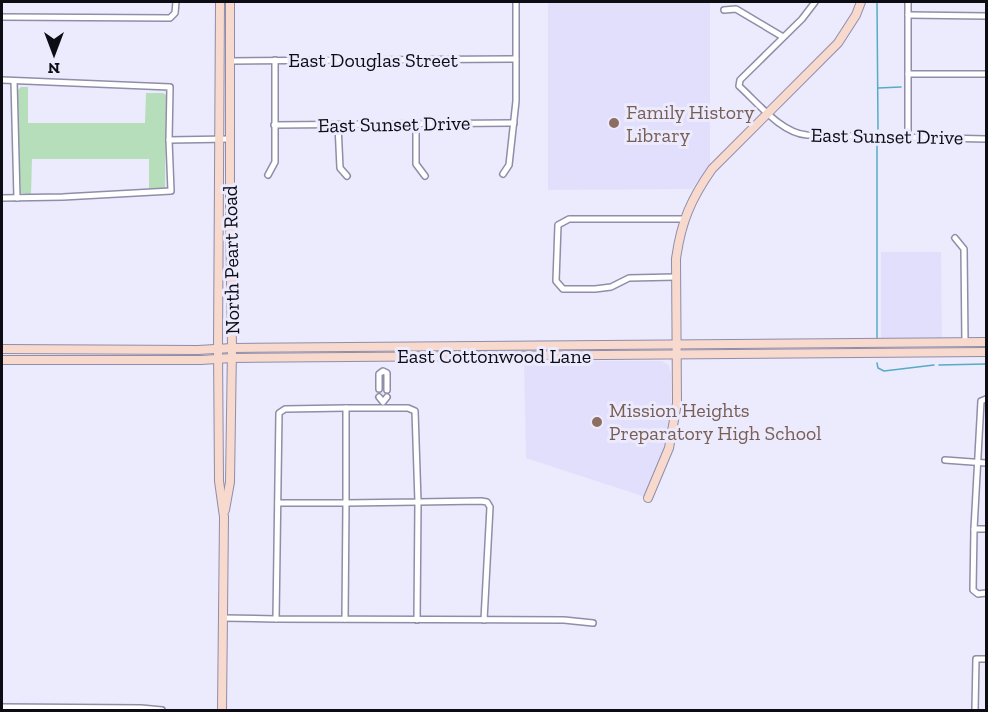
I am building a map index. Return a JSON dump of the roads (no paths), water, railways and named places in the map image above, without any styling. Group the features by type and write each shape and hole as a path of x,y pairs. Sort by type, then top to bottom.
{"main road":[{"name":"North Peart Road","path":"220,2 218,348 219,481 224,517 222,711"},
{"name":"North Peart Road","path":"224,517 230,482 232,358 230,2"},
{"path":"648,498 669,448 677,402 676,277 679,237 696,191 712,169 838,43 856,15 861,2"},
{"name":"East Cottonwood Lane","path":"2,349 198,350 987,342"},
{"name":"East Cottonwood Lane","path":"2,360 987,352"}],"street":[{"path":"2,17 170,18 175,13 176,2"},
{"path":"503,174 508,165 514,123 516,2"},
{"path":"723,10 736,9 783,37 802,19 815,2"},
{"path":"908,2 908,136"},
{"path":"908,15 987,16"},
{"name":"East Sunset Drive","path":"783,37 740,80 740,86 785,128 801,135 987,139"},
{"name":"East Douglas Street","path":"230,61 516,59"},
{"path":"268,175 274,162 274,60"},
{"path":"908,74 987,74"},
{"path":"2,80 170,87 171,191 2,198"},
{"path":"14,81 17,198"},
{"name":"East Sunset Drive","path":"274,125 514,123"},
{"path":"416,124 416,164 425,176"},
{"path":"338,125 340,168 347,176"},
{"path":"169,140 230,139"},
{"path":"676,277 628,278 610,287 562,289 556,281 558,225 569,219 684,219"},
{"path":"955,238 964,249 965,342"},
{"path":"383,357 379,388 387,388 387,373 383,371"},
{"path":"986,399 981,401 973,590 978,594 987,593"},
{"path":"276,619 278,416 281,410 346,408 383,401 412,408 417,414 417,620"},
{"path":"345,619 346,408"},
{"path":"945,460 987,463"},
{"path":"278,503 487,502 490,507 484,620"},
{"path":"974,529 987,529"},
{"path":"223,618 564,620 593,623"},
{"path":"975,711 976,659 987,659"},
{"path":"2,707 141,708 162,711"}],"waterway":[{"path":"877,2 878,129"},
{"path":"878,88 901,87"},
{"path":"877,144 877,338"},
{"path":"877,363 878,368 884,371 934,365"},
{"path":"939,365 986,364"}],"place":[{"name":"Family History Library","path":"614,123"},
{"name":"Mission Heights Preparatory High School","path":"597,422"}]}
